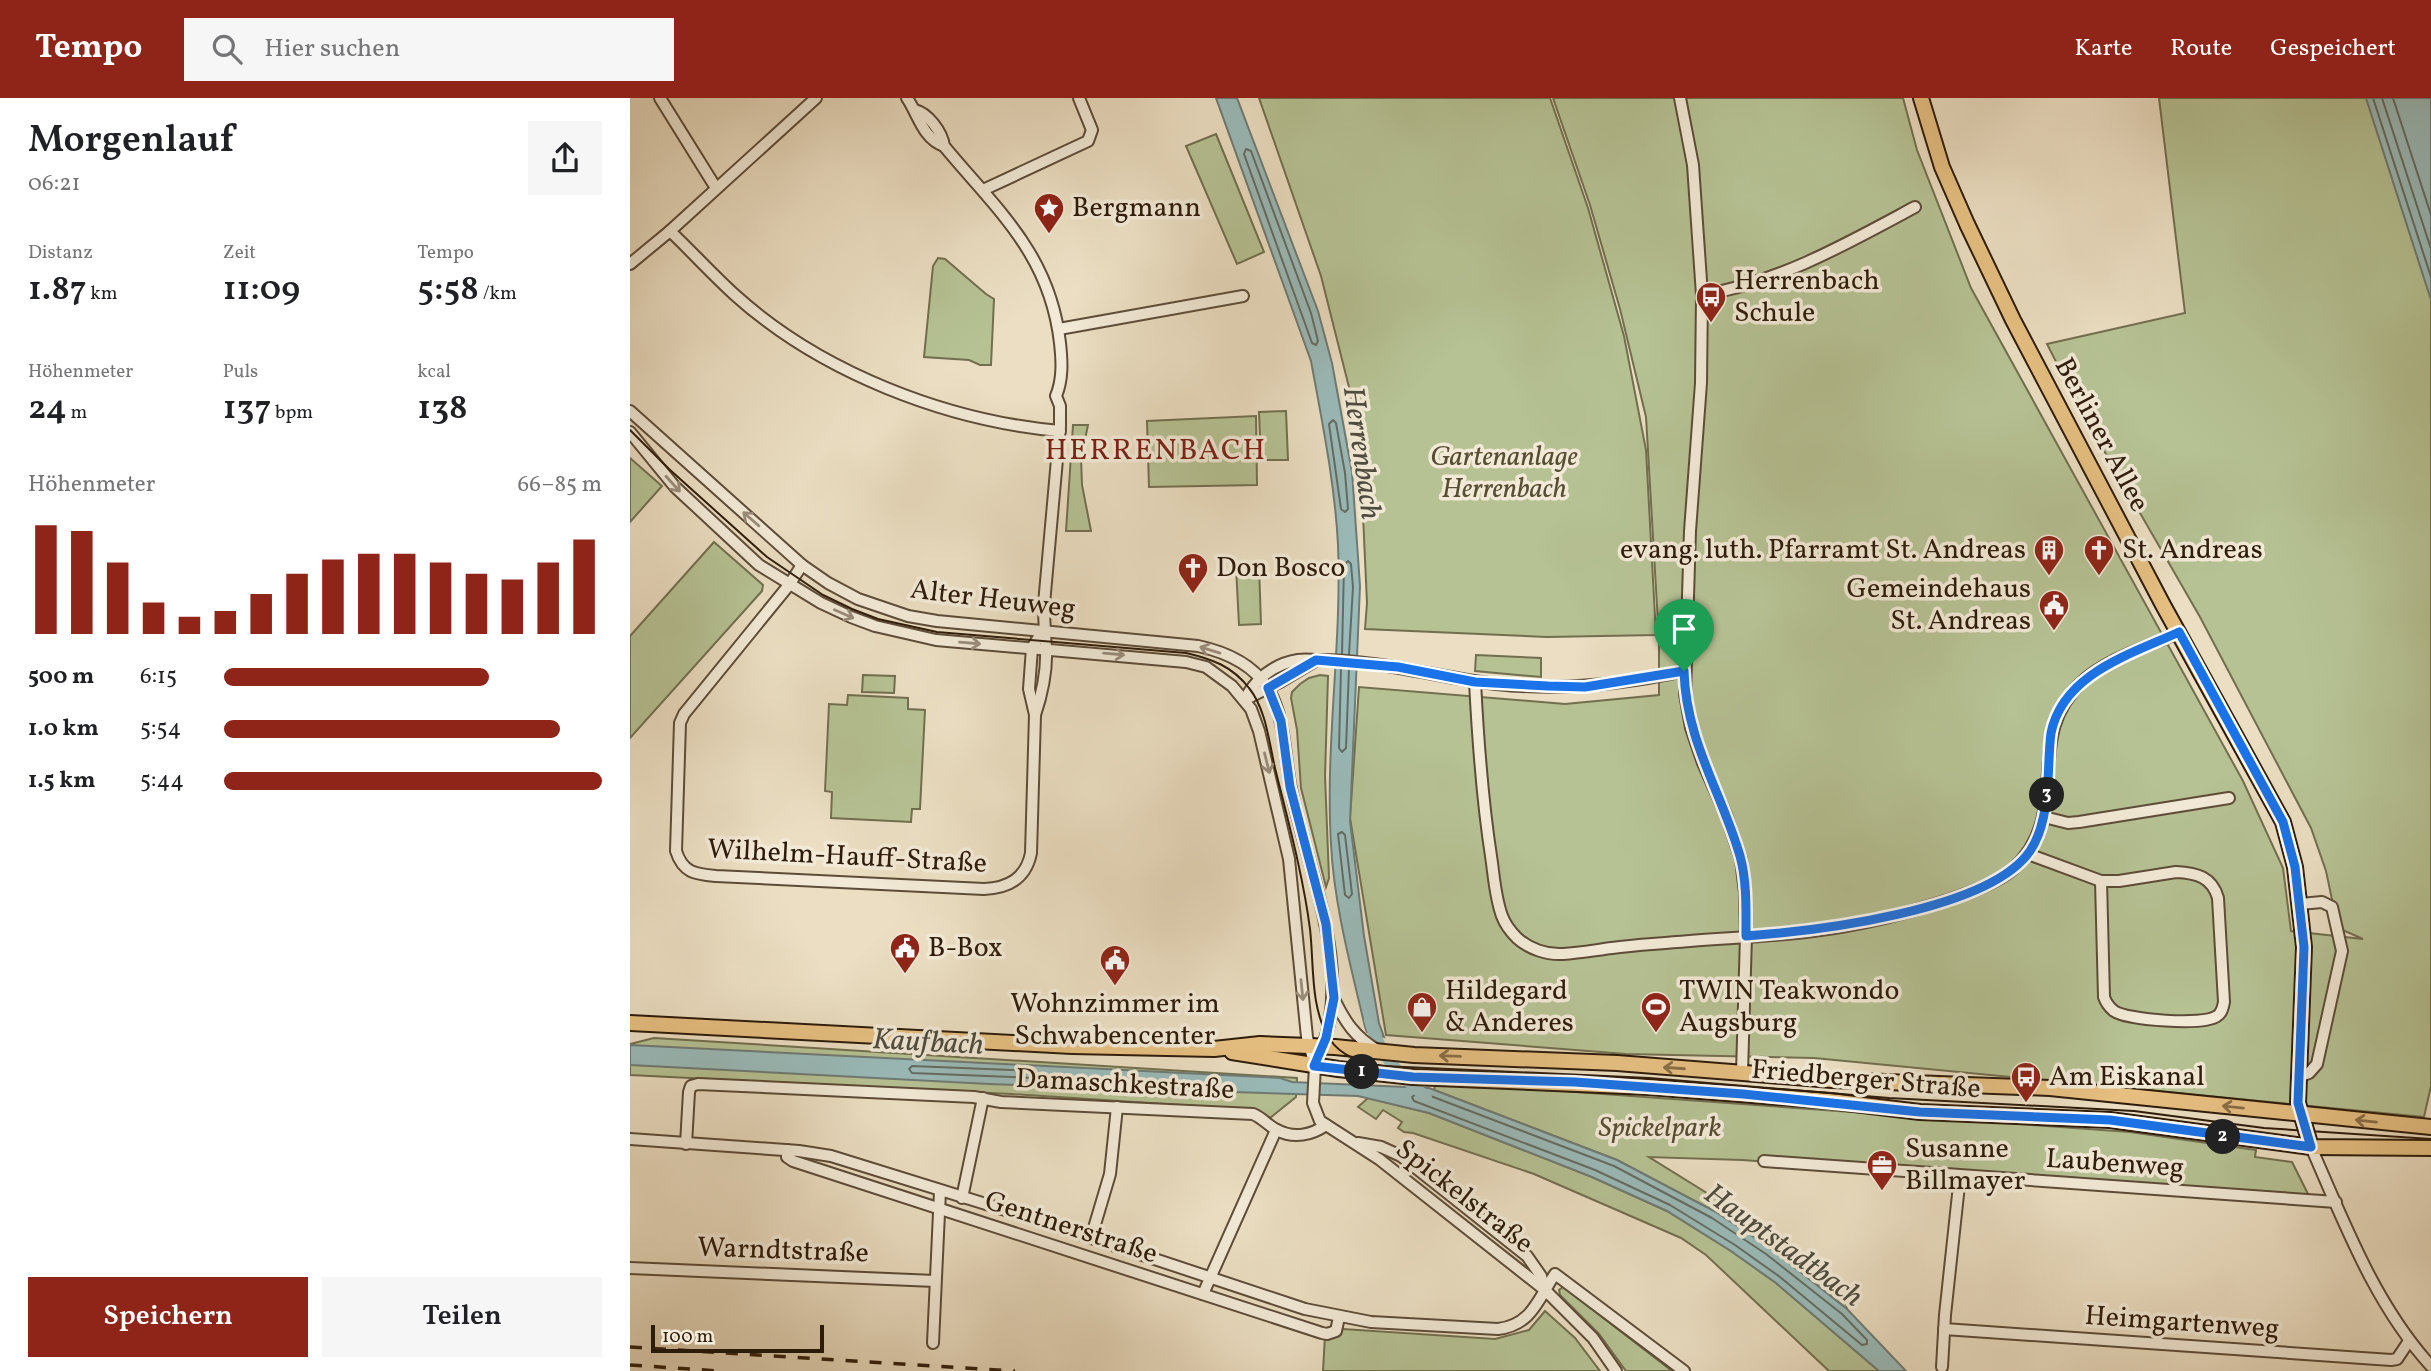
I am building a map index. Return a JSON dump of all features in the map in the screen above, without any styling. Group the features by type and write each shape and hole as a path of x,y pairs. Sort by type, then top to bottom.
{"main road":[{"name":"Berliner Allee","path":"1921,98 1942,167 1978,248 2062,414 2283,822 2295,867 2304,947 2298,1103 2311,1147"},
{"name":"Friedberger Straße","path":"630,1023 1072,1046 1214,1049 1260,1044 1361,1045 1379,1051 1406,1054 1617,1063 1832,1080 2050,1088 2431,1127"},
{"name":"Friedberger Straße","path":"1214,1049 1314,1072 1648,1087 1830,1101 1920,1112 2110,1120 2311,1147 2431,1148"}],"street":[{"path":"660,98 716,188"},
{"path":"630,264 816,98"},
{"path":"907,98 915,110 923,112 943,137 944,146 1010,221 1032,254 1051,298 1059,328 1062,355 1061,384 1056,396 1060,406 1059,430 1043,630"},
{"path":"983,190 1088,141 1092,130 1079,98"},
{"path":"1679,98 1693,165 1702,295 1702,383 1690,531 1685,694 1691,728 1741,859 1746,936 1742,1073"},
{"path":"1702,295 1730,291 1779,276 1915,207"},
{"path":"670,231 736,296 804,347 839,368 925,402 986,418 1059,430"},
{"path":"1059,328 1243,296"},
{"name":"Alter Heuweg","path":"631,414 802,565 828,583 858,598 908,616 937,621 1153,640 1212,649 1240,662 1260,678 1268,688 1281,721 1290,787 1326,924 1334,998 1316,1046"},
{"name":"Alter Heuweg","path":"630,432 669,481 760,565 789,585 851,617 903,634 936,640 1186,662 1206,667 1219,675 1244,699 1253,713 1259,731 1289,859 1316,1046 1314,1072"},
{"name":"Wilhelm-Hauff-Straße","path":"802,565 789,585 684,714 680,723 676,851 680,864 691,872 716,876 980,889 1008,885 1024,872 1031,853 1035,715 1029,689 1032,649 1043,630"},
{"name":"Wilhelm-Hauff-Straße","path":"1035,715 1043,689 1046,649 1043,630"},
{"path":"1475,682 1482,787 1497,896 1505,921 1519,940 1539,951 1562,954 1847,926 1940,902 1991,884 2028,854 2036,841 2044,817 2052,731 2058,713 2071,693 2084,680 2109,664 2179,632"},
{"path":"1244,699 1260,678 1298,660 1333,660 1398,667 1475,682 1585,687 1684,671"},
{"path":"1244,699 1316,660"},
{"path":"1253,713 1260,696 1273,699"},
{"path":"2044,817 2068,824 2229,799"},
{"path":"2028,854 2101,881 2119,881 2176,872 2198,874 2208,880 2216,889 2218,898 2224,1002 2219,1015 2201,1021 2162,1020 2120,1014 2107,1005 2103,989 2101,881"},
{"path":"2298,1077 2317,1064 2342,951 2332,907 2322,902 2300,904"},
{"path":"1334,998 1343,1018 1361,1045"},
{"path":"1203,1294 1276,1130 1293,1135 1310,1134 1326,1125 1320,1121 1313,1098 1314,1072"},
{"name":"Damaschkestraße","path":"686,1144 689,1092 694,1084 1253,1114 1261,1117 1276,1130"},
{"path":"962,1198 983,1098"},
{"path":"1091,1238 1110,1174 1117,1107"},
{"name":"Spickelstraße","path":"1326,1125 1379,1159 1545,1290 1592,1338 1616,1371"},
{"name":"Gentnerstraße","path":"630,1139 787,1150 841,1159 1305,1309 1339,1317 1371,1322 1510,1328 1526,1319 1545,1290"},
{"name":"Spickelstraße","path":"1353,1142 1381,1147 1401,1156 1527,1256 1535,1265 1545,1290"},
{"path":"2311,1147 2376,1287 2409,1341 2431,1366"},
{"name":"Gentnerstraße","path":"787,1150 787,1157 793,1161 1327,1334 1336,1331 1339,1317"},
{"name":"Laubenweg","path":"1764,1161 2336,1202"},
{"path":"1942,1367 1960,1176"},
{"path":"933,1343 940,1191"},
{"name":"Spickelstraße","path":"1535,1265 1555,1274 1684,1371"},
{"name":"Warndtstraße","path":"630,1268 935,1281"},
{"name":"Spickelstraße","path":"1545,1290 1555,1274"},
{"name":"Heimgartenweg","path":"1944,1329 2391,1360 2397,1359 2409,1341"}],"green space":[{"name":"Gartenanlage Herrenbach","path":"1259,98 1550,98 1588,208 1624,336 1646,450 1656,635 1547,637 1365,629 1367,603 1359,427 1321,276"},
{"path":"1553,98 1903,98 1917,150 1971,288 2243,781 2283,868 2291,931 2363,939 2338,928 2326,871 2311,828 2200,617 2080,409 2047,344 2185,313 2159,98 2373,98 2431,271 2431,1086 2424,1117 1814,1058 1626,1054 1386,1035 1350,818 1359,687 1565,704 1659,695 1659,640 1646,417 1620,309 1590,205"},
{"path":"1216,134 1264,252 1237,264 1186,146"},
{"path":"938,258 945,259 994,299 991,365 980,365 969,360 924,357 933,266"},
{"path":"1286,411 1288,460 1261,460 1259,412"},
{"path":"1256,416 1257,485 1149,487 1147,421"},
{"path":"1073,425 1088,425 1081,458 1082,485 1091,531 1066,531"},
{"path":"630,458 662,486 630,522"},
{"path":"714,542 763,585 762,591 630,738 630,636"},
{"path":"1259,566 1261,624 1239,625 1236,567"},
{"path":"1476,655 1541,658 1541,677 1475,671"},
{"path":"863,675 895,676 894,693 862,692"},
{"path":"1320,675 1328,676 1325,776 1329,878 1326,887 1301,788 1297,730 1291,698 1292,692 1300,684"},
{"path":"848,695 908,698 908,709 925,710 920,809 912,809 911,822 831,818 832,792 825,791 829,704 847,705"},
{"path":"654,1038 1297,1078 1296,1097 1270,1118 1257,1110 1011,1094 630,1075 630,1044"},
{"name":"Spickelpark","path":"1436,1082 2130,1132 2256,1150 2255,1157 2292,1162 2309,1196 2044,1182 1742,1160 1649,1157 1744,1216 1790,1249 1845,1294 1847,1309 1770,1248 1716,1212 1617,1160 1434,1090"},
{"path":"1368,1098 1429,1113 1592,1177 1667,1211 1776,1283 1879,1371 1829,1371 1706,1255 1681,1238 1534,1174 1404,1132 1398,1128 1402,1122 1383,1110 1376,1119 1358,1107"},
{"path":"1563,1287 1672,1371 1626,1371 1599,1334 1560,1295 1559,1290"},
{"path":"1545,1311 1575,1338 1600,1371 1323,1371 1325,1335 1343,1329 1495,1339 1529,1330"}],"water":[{"path":"1216,98 1237,98 1318,311 1332,363 1352,472 1360,586 1350,821 1364,936 1379,1023 1384,1037 1367,1032 1365,1027 1344,936 1333,867 1330,769 1339,582 1334,499 1324,430 1311,361"},
{"path":"2366,98 2431,98 2431,300"},
{"path":"630,1045 1429,1088 1617,1160 1716,1212 1770,1248 1847,1309 1906,1371 1879,1371 1776,1283 1667,1211 1592,1177 1429,1113 1358,1096 989,1084 630,1065"}],"waterway":[{"name":"Herrenbach","path":"1370,1020 1379,1044 1391,1063 1426,1097"}],"tram line":[{"path":"630,430 767,557 823,595 852,609 878,619 937,632 1186,653 1213,661 1236,674 1255,696 1266,726 1303,889 1319,1013 1334,1045 1353,1058 1383,1066 1649,1078 1889,1098 2134,1111 2264,1128 2431,1139"}],"railway":[{"path":"630,1347 1015,1371"},
{"path":"630,1365 719,1371"}],"place":[{"name":"Bergmann","path":"1049,235"},
{"name":"Herrenbach Schule","path":"1711,324"},
{"name":"evang. luth. Pfarramt St. Andreas","path":"2049,577"},
{"name":"St. Andreas","path":"2099,577"},
{"name":"Don Bosco","path":"1193,595"},
{"name":"Gemeindehaus St. Andreas","path":"2054,632"},
{"name":"B-Box","path":"905,975"},
{"name":"Wohnzimmer im Schwabencenter","path":"1115,987"},
{"name":"Hildegard & Anderes","path":"1422,1034"},
{"name":"TWIN Teakwondo Augsburg","path":"1656,1034"},
{"name":"Am Eiskanal","path":"2026,1104"},
{"name":"Susanne Billmayer","path":"1882,1192"}],"district":[{"name":"HERRENBACH","path":"1156,451"}],"route":[{"path":"2179,632 2283,822 2295,867 2304,947 2298,1103 2311,1147 2258,1142 2110,1120 1920,1112 1743,1094 1575,1082 1413,1077 1314,1066 1326,1038 1334,998 1326,924 1290,787 1281,721 1268,688 1316,660 1398,667 1475,682 1514,685 1585,687 1654,678 1684,671 1686,708 1691,728 1741,859 1746,936 1797,933 1847,926 1940,902 1991,884 2009,872 2028,854 2041,828 2046,803 2052,731 2058,713 2071,693 2084,680 2109,664 2179,632"}],"water label":[{"name":"Kaufbach","path":"928,1043"},
{"name":"Hauptstadtbach","path":"1783,1246"}]}
